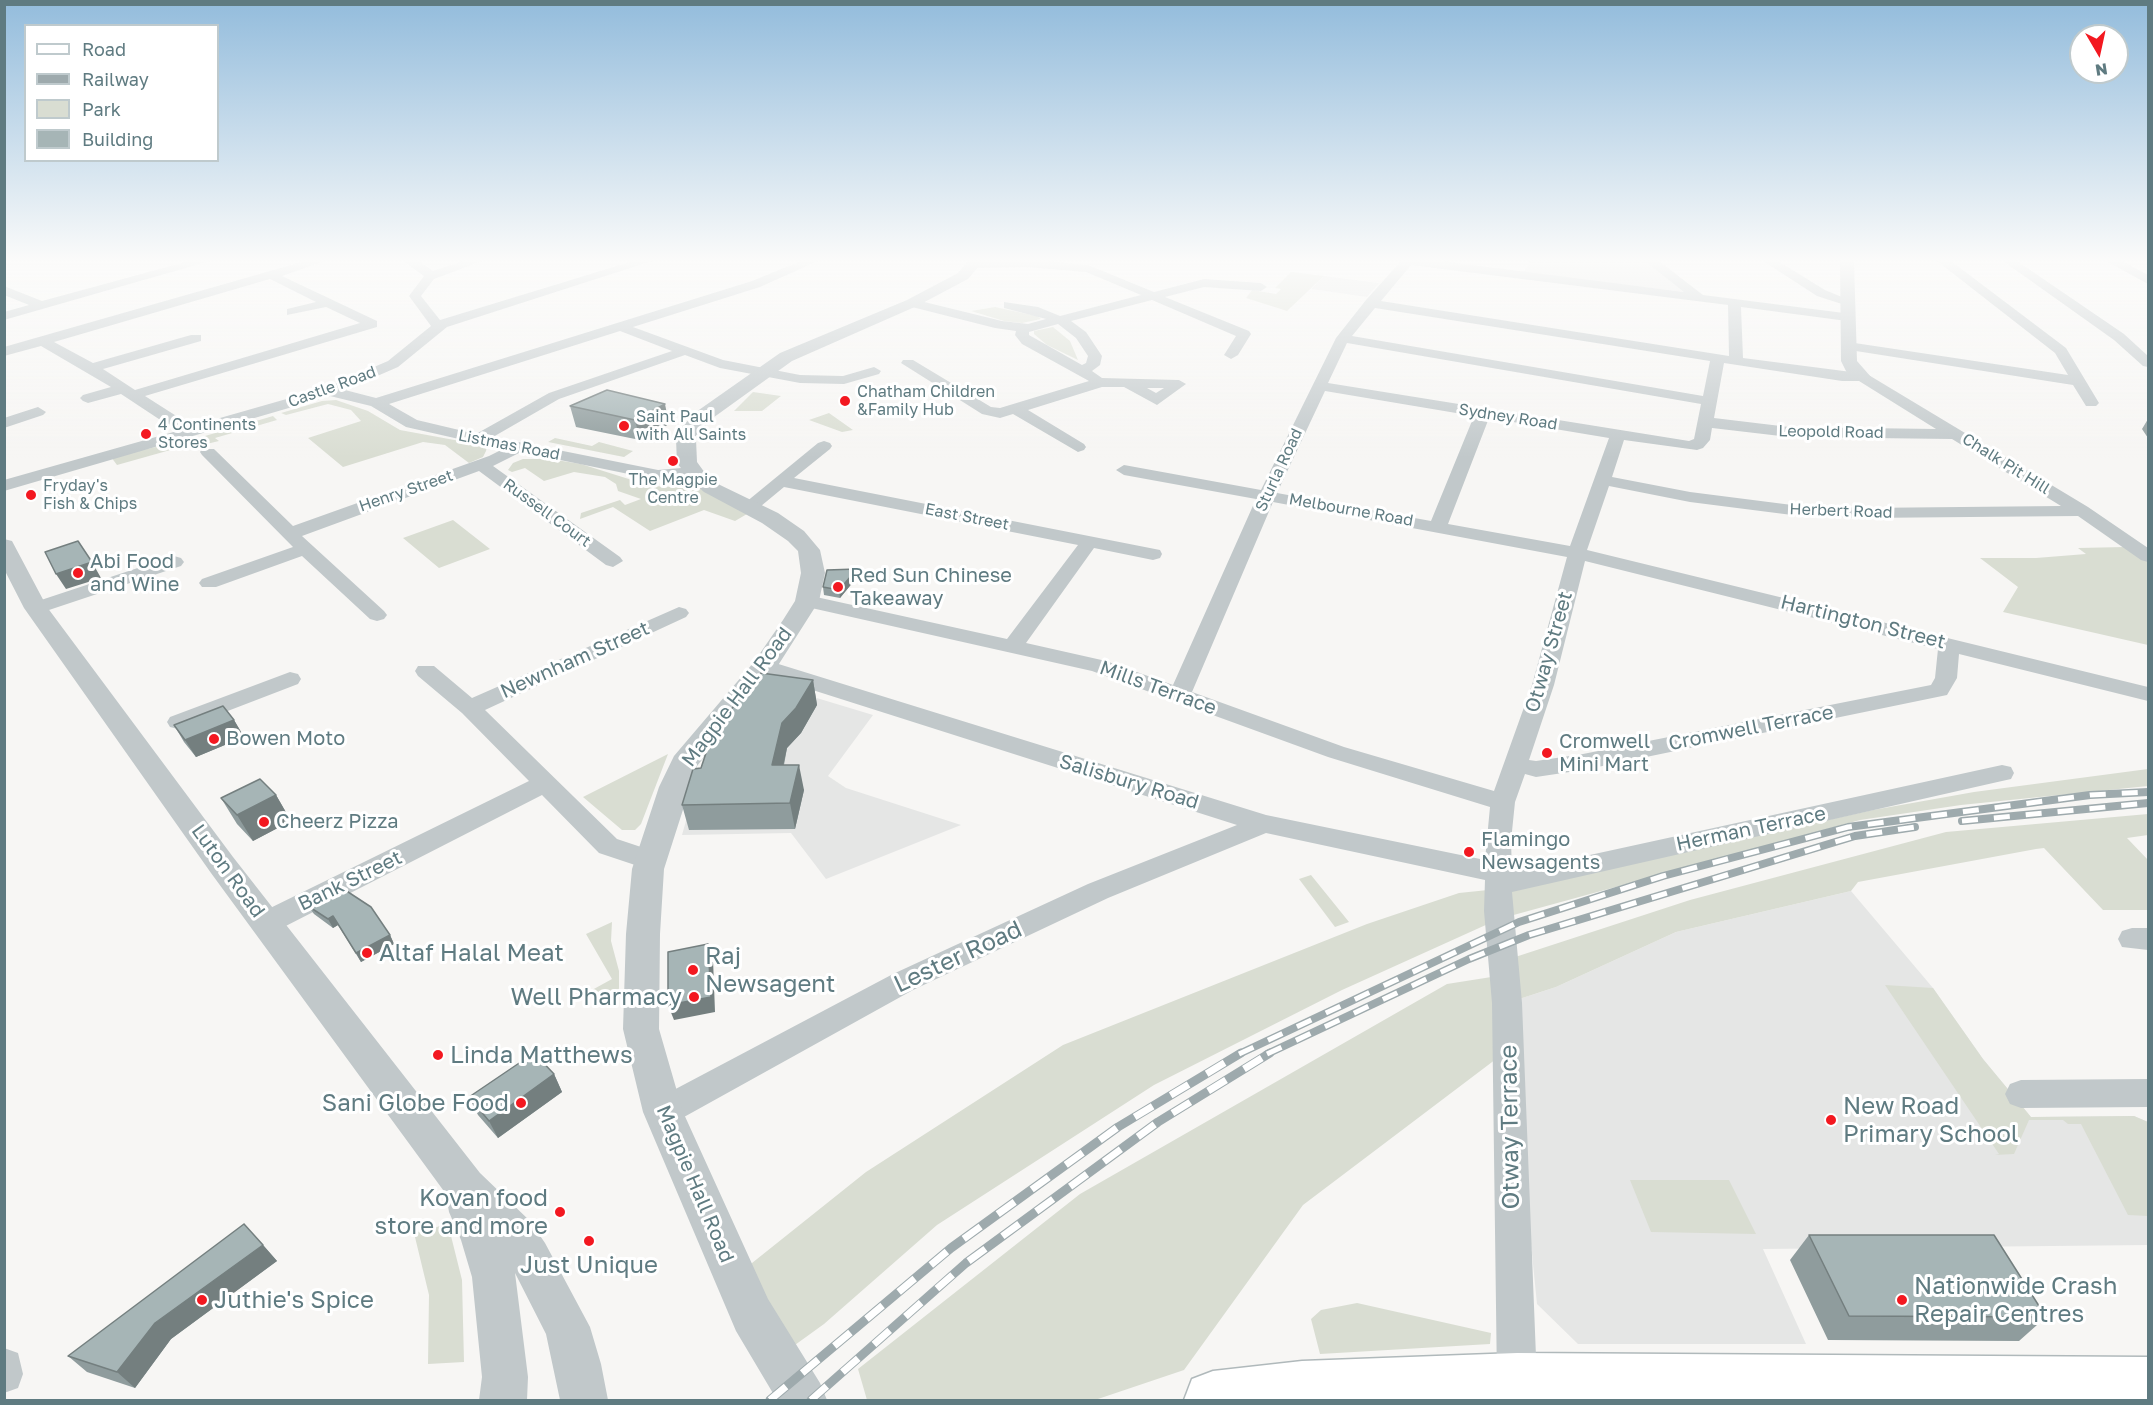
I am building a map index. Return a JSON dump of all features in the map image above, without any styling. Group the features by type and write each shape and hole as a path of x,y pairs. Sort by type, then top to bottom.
{"main road":[{"path":"1213,1401 1302,1390 1517,1382 2148,1386"}],"street":[{"path":"4,352 93,327"},
{"path":"88,398 128,392 363,327"},
{"name":"Castle Road","path":"4,486 330,391 368,377 393,364 416,347 437,327"},
{"path":"376,403 622,327 720,364 764,373 811,381 844,380 874,371"},
{"path":"693,472 686,456 686,439 690,430 703,416 796,351 855,327"},
{"path":"1012,327 1031,327"},
{"path":"1069,327 1084,338 1093,350 1095,363 1084,370"},
{"path":"1226,327 1244,334 1231,355"},
{"name":"Sturla Road","path":"1179,696 1267,495 1318,386 1343,338 1352,327"},
{"path":"1519,327 1736,361 1845,377 1862,377"},
{"path":"1735,327 1736,361"},
{"path":"1848,327 1850,366 1862,377"},
{"path":"2029,327 2061,351 2091,403"},
{"path":"2104,327 2148,363"},
{"path":"1023,328 1026,340 1095,376 1097,382"},
{"path":"2119,337 2139,339"},
{"path":"91,368 196,338"},
{"path":"1343,338 1708,400"},
{"path":"43,341 91,368 191,433"},
{"path":"1848,346 2078,381"},
{"path":"478,439 554,396 687,350"},
{"path":"1704,422 1718,358"},
{"path":"908,363 987,411 1000,413 1092,386 1097,382 1128,383"},
{"name":"Chalk Pit Hill","path":"1862,377 2082,511 2148,556"},
{"name":"Sydney Road","path":"1318,386 1689,446 1697,445 1702,441 1704,422"},
{"name":"Listmas Road","path":"330,391 376,403 412,424 478,439 658,475 693,472"},
{"path":"1016,410 1078,447"},
{"path":"4,423 38,412"},
{"path":"1438,526 1483,412"},
{"name":"Leopold Road","path":"1704,422 1789,432 1957,434"},
{"name":"Otway Street","path":"1499,877 1498,842 1503,802 1514,764 1543,685 1577,553 1618,435"},
{"path":"748,507 824,446"},
{"name":"Henry Street","path":"292,533 481,465 519,447"},
{"path":"208,452 292,533 305,549 377,615"},
{"name":"Russell Court","path":"481,465 613,561"},
{"name":"Melbourne Road","path":"1124,470 1577,553"},
{"name":"Magpie Hall Road","path":"693,472 711,488 789,531 809,550 813,573 807,601 764,667 684,763 650,860 643,934 641,1029 663,1112 752,1315 803,1401"},
{"name":"Herbert Road","path":"1603,480 1690,497 1792,510 1895,513 2082,511"},
{"name":"East Street","path":"781,481 1153,554"},
{"path":"1014,645 1090,541"},
{"name":"Luton Road","path":"4,546 36,608 266,923 465,1187 515,1236 545,1284 567,1327 578,1364 584,1401"},
{"path":"209,583 305,549"},
{"name":"Hartington Street","path":"1577,553 2148,693"},
{"path":"36,608 174,562"},
{"name":"Mills Terrace","path":"807,601 1014,645 1098,666 1336,752 1503,802"},
{"name":"Newnham Street","path":"470,708 679,613"},
{"name":"Cromwell Terrace","path":"1514,764 1536,769 1583,762 1939,690 1946,678 1949,643"},
{"name":"Salisbury Road","path":"764,667 1264,824 1499,877"},
{"name":"Newnham Street","path":"426,671 470,708 608,846 650,860"},
{"path":"178,722 290,679"},
{"name":"Herman Terrace","path":"1499,877 1512,882 2002,773"},
{"name":"Bank Street","path":"266,923 545,783"},
{"name":"Lester Road","path":"663,1112 903,982 1098,891 1264,824"},
{"name":"Otway Terrace","path":"1499,877 1498,911 1507,1003 1517,1382"},
{"path":"2021,1094 2148,1093"},
{"name":"Luton Road","path":"465,1187 470,1212 482,1238 494,1277 505,1377 503,1401"},
{"path":"4,1367 4,1374"}],"shaded area":[{"path":"767,683 873,715 828,776 846,788 961,825 826,879 791,833 682,835 702,764"},
{"name":"New Road Primary School","path":"1851,891 1933,988 1983,1059 2031,1117 2134,1116 2148,1122 2148,1245 1763,1249 1806,1344 1578,1344 1537,1304 1507,1003 1556,987 1676,932"}],"green space":[{"path":"1053,327 1070,341 1078,360 1047,345 1034,334 1034,331"},
{"path":"753,392 781,396 762,411 734,411"},
{"path":"336,400 368,411 400,430 487,446 486,451 483,457 469,463 445,445 423,442 343,467 308,438 361,421 351,410 328,404 286,415 281,413 322,401"},
{"path":"829,413 853,430 842,432 809,420"},
{"path":"273,416 277,420 215,438 219,441 186,449 181,447 117,465 111,457 205,436"},
{"path":"555,438 592,446 599,442 633,451 624,457 548,442"},
{"path":"523,459 550,459 581,464 651,486 699,488 747,514 735,521 704,510 650,531 613,507 580,519 581,513 620,500 625,505 641,499 618,491 616,484 605,477 574,472 544,481 525,468 512,472 508,470 513,463"},
{"path":"453,520 490,549 439,568 403,538"},
{"path":"2125,547 2148,561 2148,645 2003,612 2018,587 1980,558 2036,558 2086,554 2078,548"},
{"path":"668,754 641,824 635,830 622,830 583,797"},
{"path":"2148,769 2148,786 1961,805 1860,820 1499,919 1342,990 1154,1085 937,1225 824,1324 788,1350 747,1267 866,1172 1063,1045 1367,924 1459,893 1488,890 1500,892 1873,810 1974,792"},
{"path":"2148,814 2148,835 2127,838 2148,860 2148,910 2103,910 2044,848 2036,849 1858,882 1851,891 1676,932 1556,987 1507,1003 1508,1050 1303,1205 1184,1370 1095,1400 867,1400 858,1369 1080,1194 1447,984 1504,975 1503,961 1690,900 1946,832"},
{"path":"1311,875 1349,922 1335,927 1299,879"},
{"path":"612,922 611,941 619,971 619,988 616,1004 607,1007 592,990 612,979 586,934"},
{"path":"1885,985 1933,988 1983,1059 2031,1117 2134,1116 2148,1122 2148,1216 2128,1215 2081,1124 2068,1124 2063,1120 2029,1120 2014,1154 1995,1155 1999,1154"},
{"path":"1630,1180 1729,1180 1756,1234 1651,1232"},
{"path":"448,1224 462,1280 464,1362 428,1364 429,1295 414,1233"},
{"path":"1357,1303 1491,1333 1490,1344 1320,1354 1311,1319 1321,1310"}],"building":[{"path":"607,390 665,404 635,420 570,406"},
{"path":"78,541 92,562 56,574 45,552"},
{"path":"857,569 839,590 823,587 827,570"},
{"path":"761,673 813,680 796,708 782,723 772,765 799,765 790,803 682,805 693,769 701,768 711,738 743,693 753,688"},
{"path":"223,706 234,720 185,740 174,725"},
{"path":"260,779 276,795 237,815 221,798"},
{"path":"342,888 371,907 390,935 356,953 333,916 328,919 308,906"},
{"path":"708,944 711,997 668,1005 668,952"},
{"path":"534,1053 554,1074 489,1121 469,1097"},
{"path":"244,1224 263,1245 155,1323 117,1372 68,1356"},
{"path":"1809,1235 1994,1235 2046,1317 1849,1316"}],"railway":[{"path":"1241,1053 1519,922 1663,876 1848,827 2090,795 2148,792"},
{"path":"1962,821 2148,803"},
{"path":"1267,1054 1469,959 1529,935 1855,836 1915,827"},
{"path":"770,1400 951,1248 1118,1127 1241,1053"},
{"path":"811,1400 966,1263 1158,1122 1270,1053"}],"place":[{"name":"Chatham Children &Family Hub","path":"845,401"},
{"name":"Saint Paul with All Saints","path":"624,426"},
{"name":"4 Continents Stores","path":"146,434"},
{"name":"The Magpie Centre","path":"673,461"},
{"name":"Fryday's Fish & Chips","path":"31,495"},
{"name":"Abi Food and Wine","path":"78,573"},
{"name":"Red Sun Chinese Takeaway","path":"838,587"},
{"name":"Bowen Moto","path":"214,739"},
{"name":"Cromwell Mini Mart","path":"1547,753"},
{"name":"Cheerz Pizza","path":"264,822"},
{"name":"Flamingo Newsagents","path":"1469,852"},
{"name":"Altaf Halal Meat","path":"367,953"},
{"name":"Raj Newsagent","path":"693,970"},
{"name":"Well Pharmacy","path":"694,997"},
{"name":"Linda Matthews","path":"438,1055"},
{"name":"Sani Globe Food","path":"521,1103"},
{"name":"New Road Primary School","path":"1831,1120"},
{"name":"Kovan food store and more","path":"560,1212"},
{"name":"Just Unique","path":"589,1241"},
{"name":"Juthie's Spice","path":"202,1300"},
{"name":"Nationwide Crash Repair Centres","path":"1902,1300"}]}
